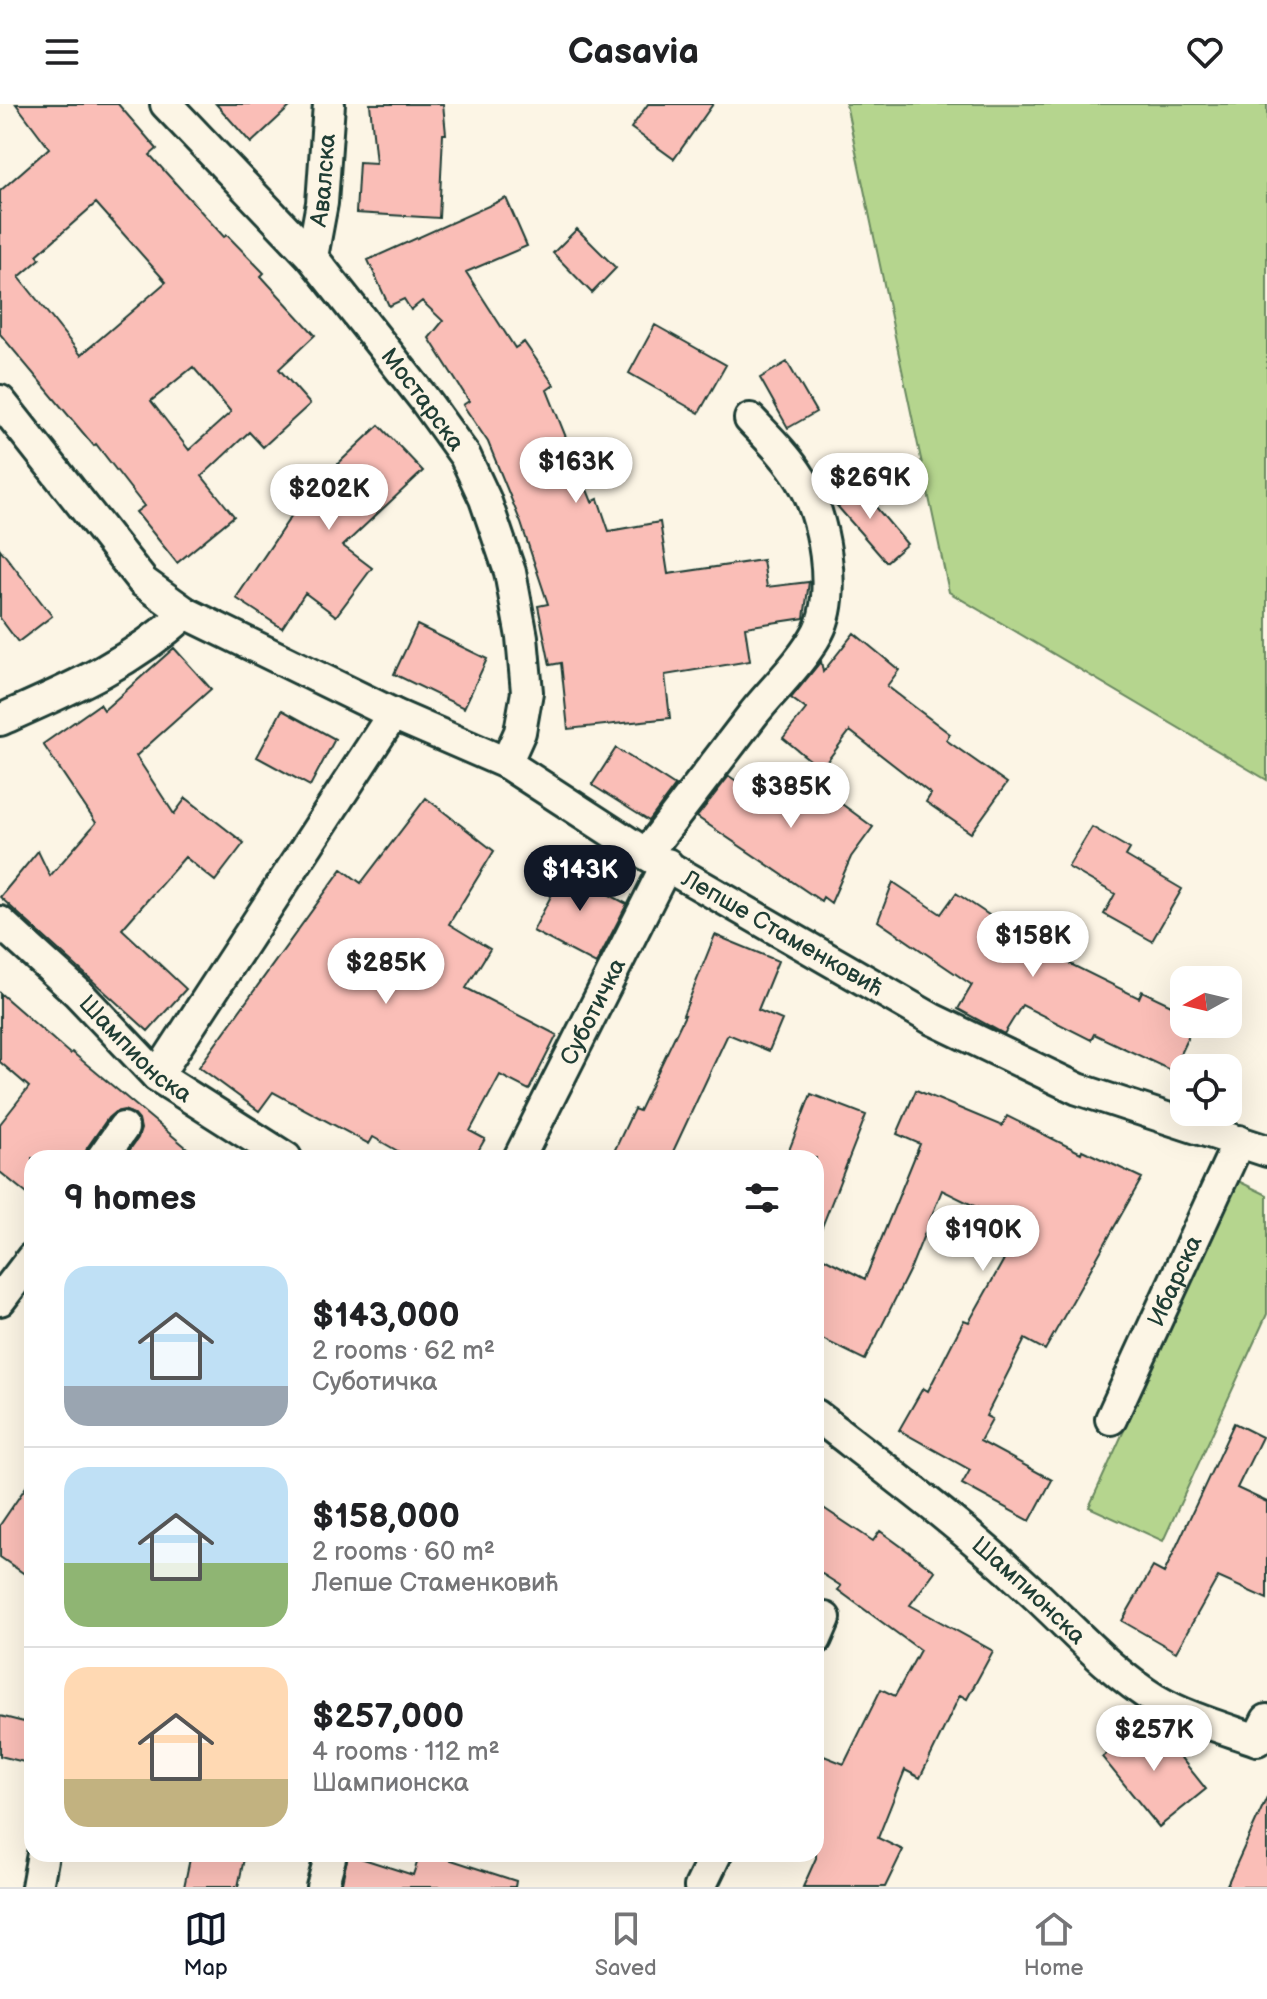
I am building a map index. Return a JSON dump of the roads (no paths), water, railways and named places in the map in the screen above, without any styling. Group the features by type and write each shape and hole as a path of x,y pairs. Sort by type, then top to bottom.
{"street":[{"name":"Мостарска","path":"166,104 312,257 465,456 485,499 510,572 522,637 527,692 520,732 506,763"},
{"name":"Авалска","path":"312,257 322,203 329,104"},
{"name":"Лепше Стаменковић","path":"3,410 143,582 186,613 393,714 506,763 656,859 932,1019 1078,1089 1253,1146"},
{"name":"Суботичка","path":"523,1150 656,859 760,706 798,662 819,631 827,605 825,549 804,482 790,461 750,419"},
{"path":"0,720 122,663 156,640 186,613"},
{"path":"157,1076 393,714"},
{"name":"Шампионска","path":"0,922 78,993 157,1076 273,1150"},
{"path":"108,1150 123,1128"},
{"name":"Ибарска","path":"1111,1419 1253,1146"},
{"path":"0,1300 24,1268"},
{"name":"Шампионска","path":"824,1421 968,1534 1098,1656 1155,1699 1192,1717 1262,1730"},
{"path":"37,1887 42,1862"},
{"path":"322,1887 329,1862"},
{"path":"700,1887 712,1862"}]}
